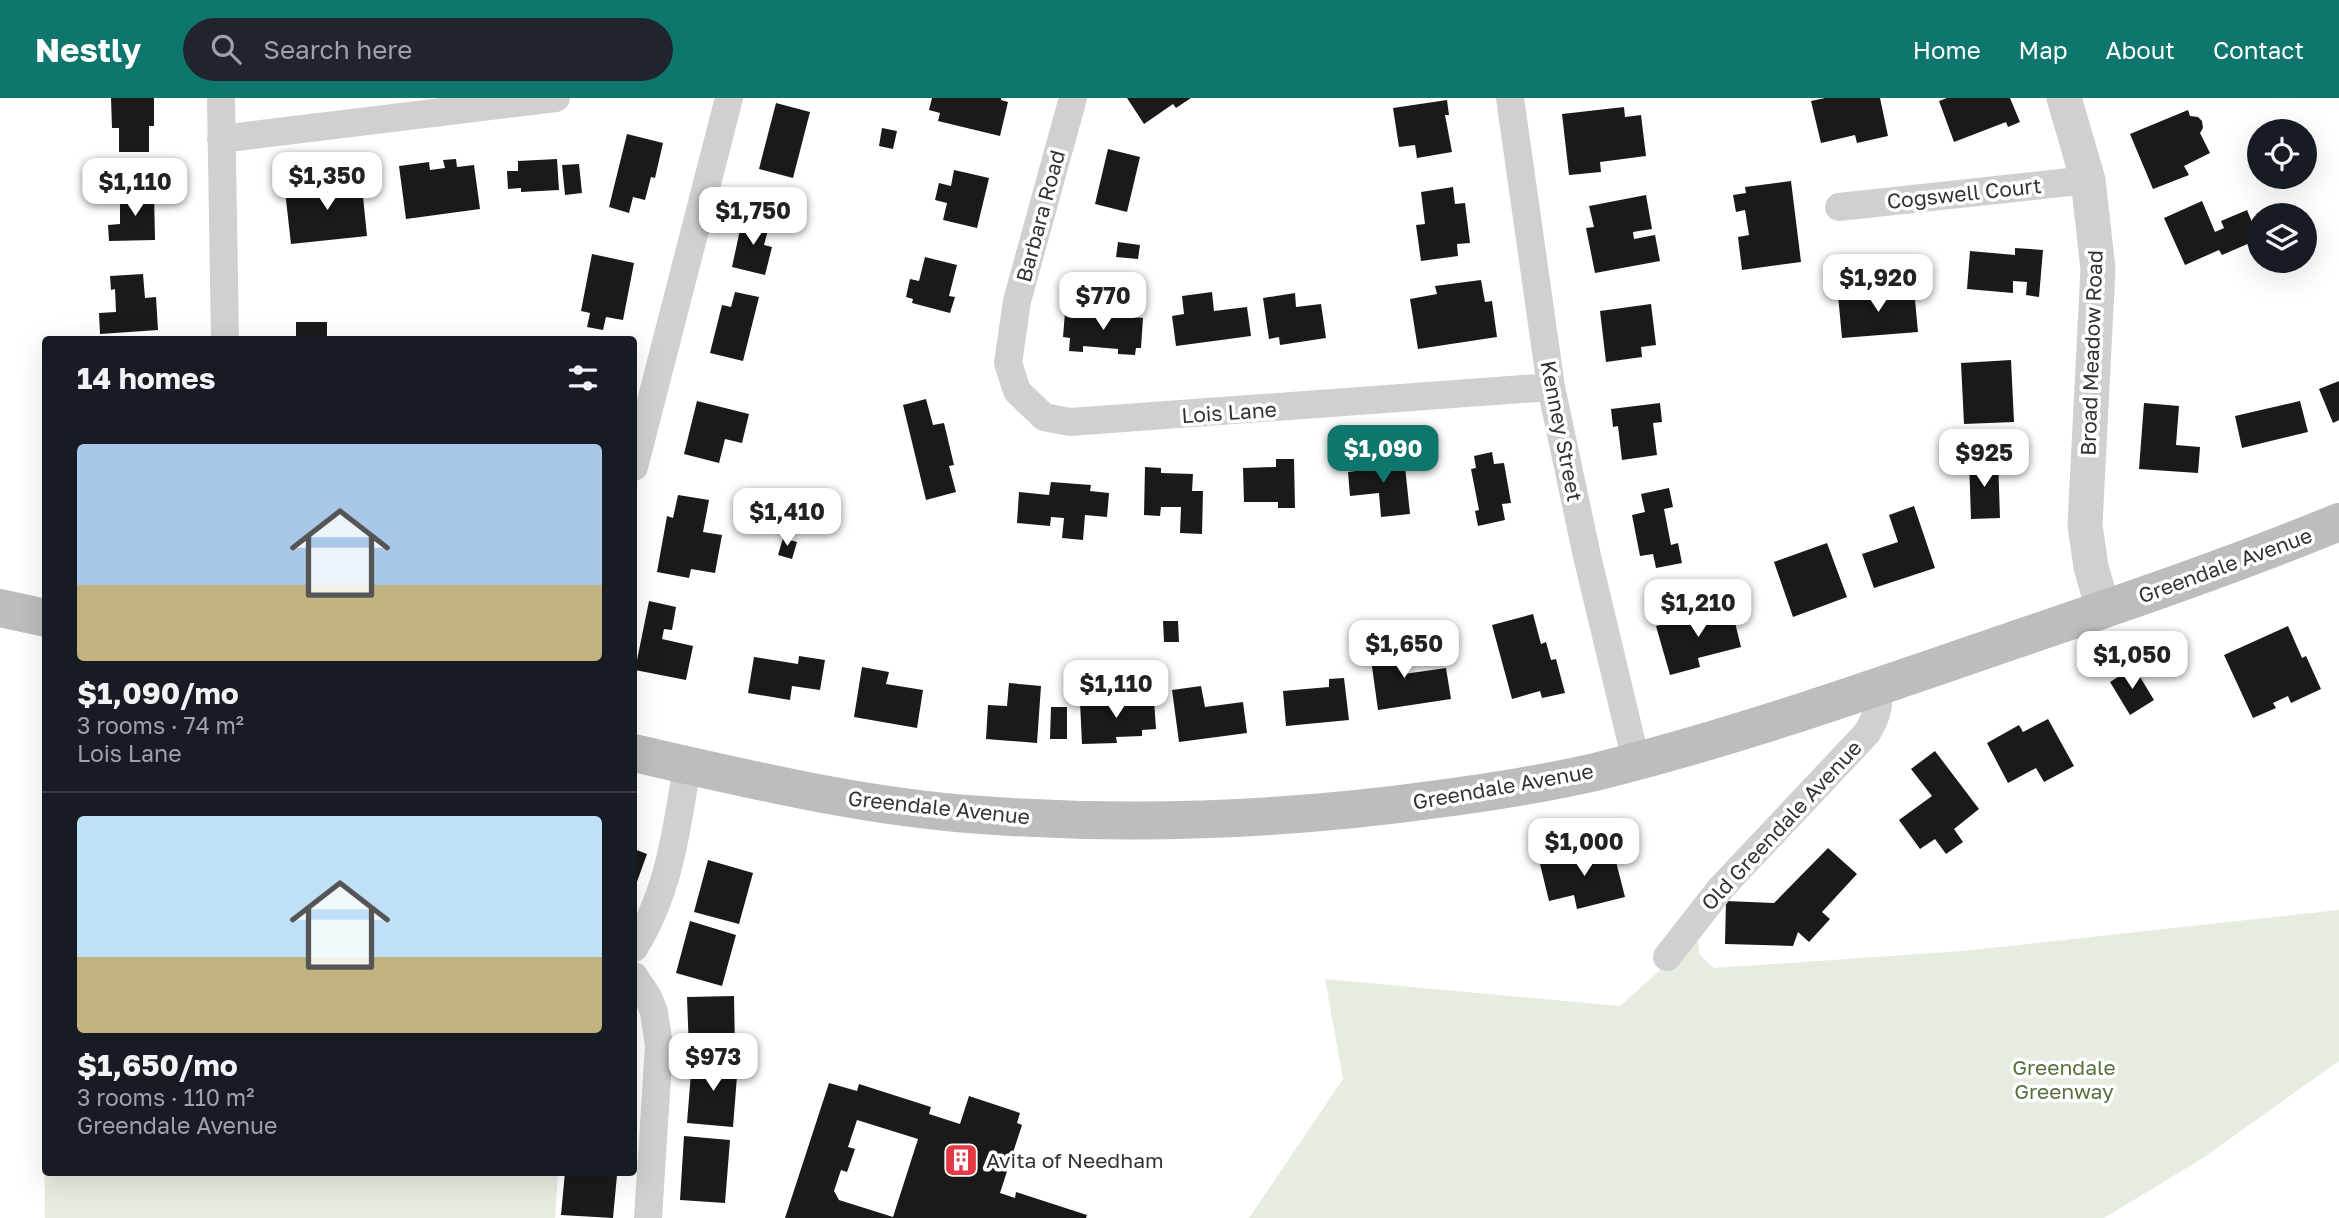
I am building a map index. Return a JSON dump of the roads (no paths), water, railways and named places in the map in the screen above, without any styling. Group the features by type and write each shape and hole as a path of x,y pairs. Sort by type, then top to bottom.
{"main road":[{"name":"Greendale Avenue","path":"637,754 855,800 940,811 1154,820 1288,816 1373,808 1507,789 1592,772 1717,738 2104,610 2339,522"}],"street":[{"path":"221,98 225,336"},
{"path":"221,139 556,98"},
{"path":"637,455 729,98"},
{"name":"Barbara Road","path":"1036,409 1017,391 1008,363 1017,301 1073,98"},
{"name":"Kenney Street","path":"1510,98 1551,387 1587,556 1636,761"},
{"name":"Broad Meadow Road","path":"2064,98 2088,180 2098,270 2085,525 2091,567 2104,610"},
{"name":"Cogswell Court","path":"1839,206 2088,180"},
{"name":"Lois Lane","path":"1036,409 1044,417 1070,422 1551,387"},
{"name":"Old Greendale Avenue","path":"1667,957 1721,888 1867,733 1877,714 1877,687"},
{"path":"637,942 669,867 687,765"},
{"path":"637,980 654,1012 659,1046 648,1218"}],"place":[{"name":"Avita of Needham","path":"961,1160"}],"park label":[{"name":"Greendale Greenway","path":"2064,1079"}]}
